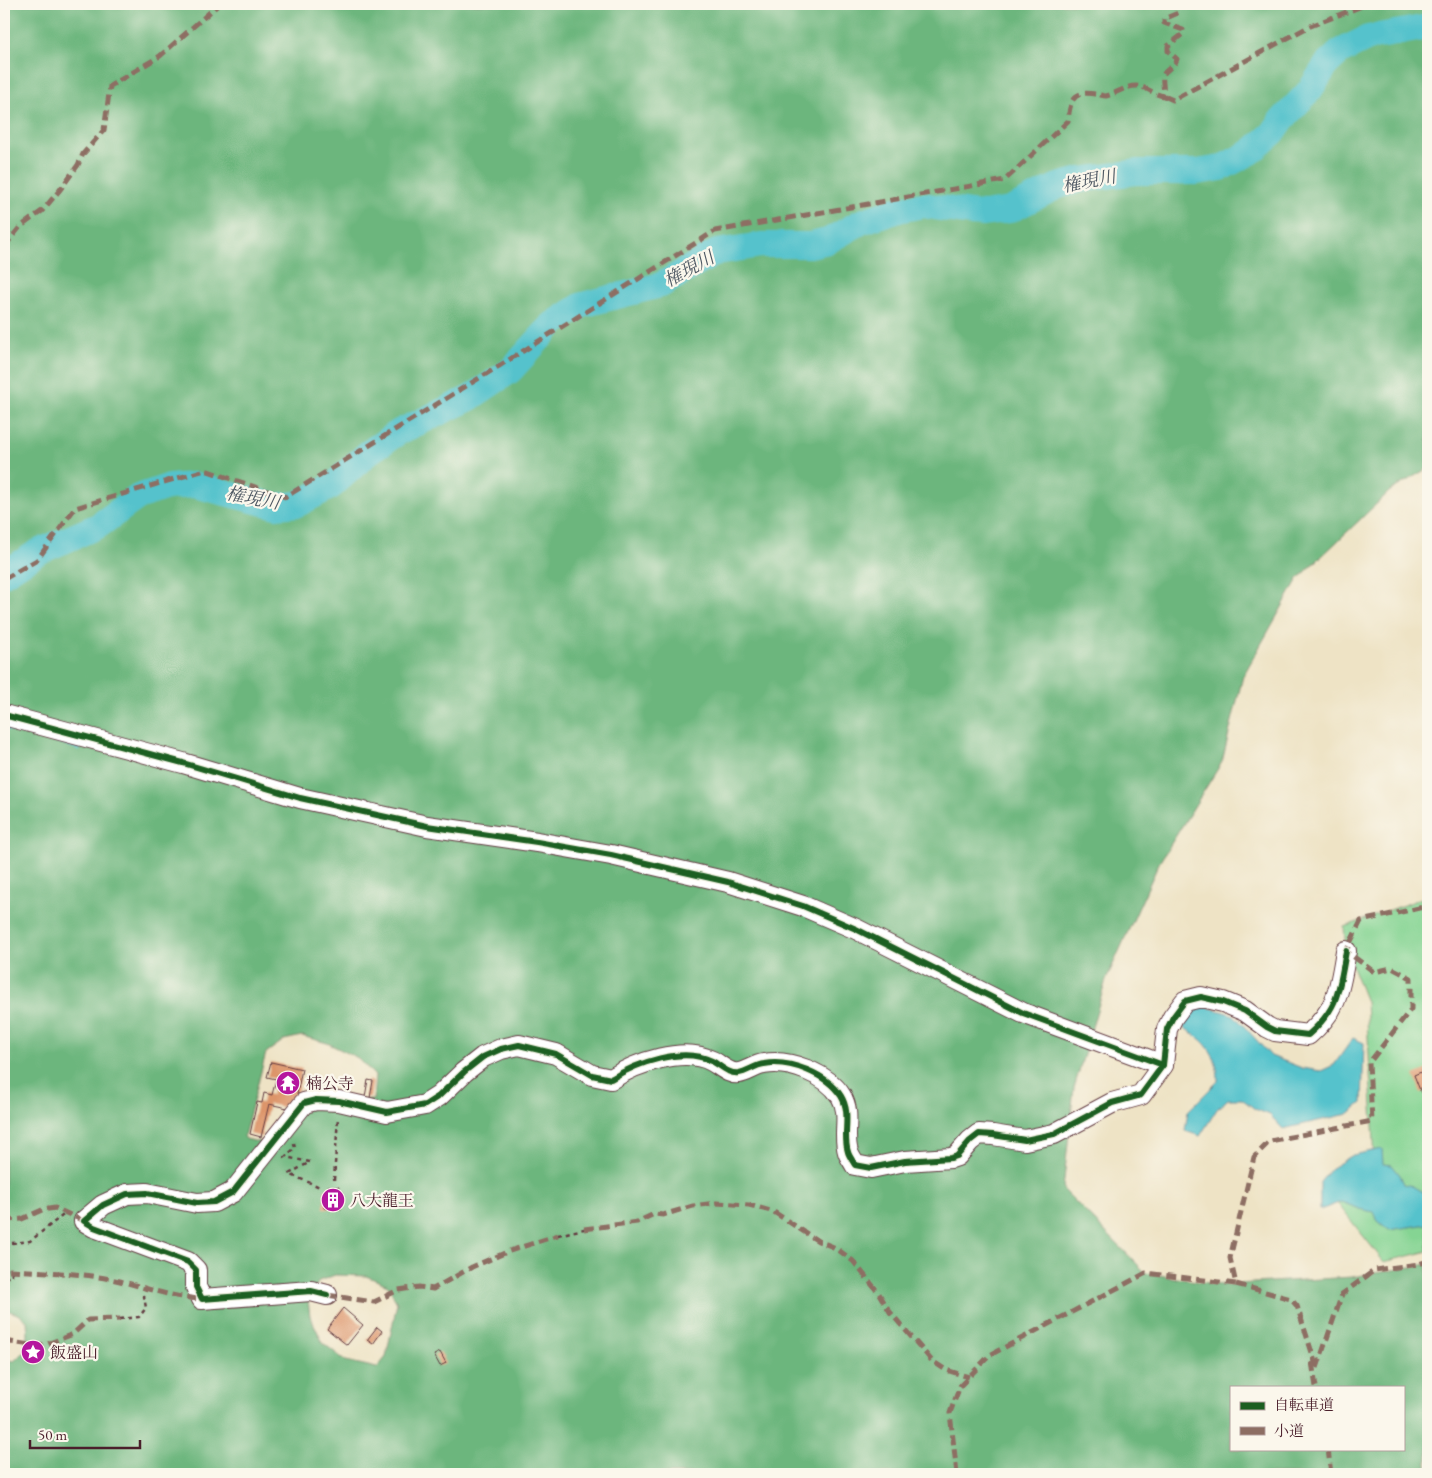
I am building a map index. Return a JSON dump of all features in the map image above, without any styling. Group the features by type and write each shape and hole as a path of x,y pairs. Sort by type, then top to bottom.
{"street":[{"path":"4,715 183,763 300,798 427,826 611,855 728,882 803,906 856,930 1022,1013 1163,1065"},
{"path":"327,1295 311,1291 202,1299 196,1287 196,1270 188,1262 94,1227 84,1221 103,1205 127,1194 147,1193 197,1203 214,1202 233,1192 304,1103 316,1100 339,1101 387,1112 425,1106 440,1096 464,1072 483,1057 501,1049 518,1046 556,1054 592,1074 611,1079 626,1070 671,1056 691,1055 710,1060 731,1073 739,1074 763,1064 779,1063 813,1071 823,1078 840,1096 847,1112 848,1152 855,1165 871,1168 904,1161 951,1158 957,1156 970,1140 979,1134 993,1134 1025,1140 1054,1134 1112,1103 1141,1095 1163,1065 1167,1029 1185,1001 1201,997 1223,1002 1245,1011 1267,1027 1308,1035 1322,1023 1338,997 1346,951"}],"path":[{"path":"334,1180 339,1101"},
{"path":"289,1123 295,1148 285,1157 310,1162 289,1174 320,1187"},
{"path":"4,1244 30,1241 67,1212"},
{"path":"558,1235 584,1229"},
{"path":"4,1269 10,1270 12,1273 12,1276 4,1278"},
{"path":"120,1319 139,1317 146,1308 144,1296 146,1290"}],"green space":[{"path":"4,4 1428,4 1428,468 1390,491 1298,579 1243,676 1222,762 1159,863 1106,980 1074,1088 1063,1189 1146,1273 1221,1285 1352,1277 1428,1264 1428,1474 4,1474 4,1359 14,1361 24,1352 28,1335 27,1321 20,1315 4,1309","holes":["302,1036 327,1043 358,1058 375,1076 373,1100 298,1103 264,1143 246,1139 244,1136 266,1053 284,1040","335,1275 366,1276 388,1285 397,1303 386,1357 377,1368 346,1361 323,1343 310,1316 308,1300 319,1281"]},
{"path":"1428,896 1428,1251 1384,1262 1333,1198 1375,1160 1366,1002 1346,951 1344,927"}],"water":[{"path":"1197,1004 1234,1015 1271,1056 1302,1068 1321,1071 1334,1065 1353,1038 1364,1043 1362,1103 1348,1114 1283,1129 1270,1115 1255,1109 1242,1099 1228,1099 1217,1109 1200,1136 1185,1131 1188,1111 1218,1081 1215,1062 1208,1047 1196,1036 1179,1025 1186,1010"},
{"path":"1382,1149 1383,1164 1392,1165 1404,1184 1412,1186 1428,1195 1428,1224 1389,1230 1378,1221 1373,1212 1341,1202 1320,1210 1320,1182 1333,1167 1353,1155"}],"building":[{"path":"271,1062 302,1069 297,1094 299,1094 292,1109 269,1104 261,1137 250,1134 257,1102 262,1103 264,1093 272,1095 276,1079 267,1077"},
{"path":"1428,1069 1428,1090 1421,1093 1414,1075"},
{"path":"368,1080 373,1081 370,1098 365,1097"},
{"name":"八大龍王","path":"328,1186 339,1187 338,1191 343,1192 341,1209 324,1208 325,1190 328,1190"},
{"path":"343,1308 363,1325 347,1345 327,1329"},
{"path":"377,1327 382,1331 373,1344 367,1340"},
{"path":"440,1352 446,1363 440,1366 434,1355"}],"waterway":[{"name":"権現川","path":"4,574 38,552 98,526 138,497 167,487 194,485 276,506 298,504 332,486 369,452 399,432 470,398 510,371 553,324 582,305 661,285 717,252 761,245 810,245 828,241 861,222 893,211 923,205 984,214 1010,210 1058,186 1080,180 1137,172 1197,172 1221,168 1251,152 1273,133 1282,120 1310,90 1327,64 1340,52 1368,38 1428,27"},
{"path":"4,727 63,742 78,748"}],"marked path":[{"path":"4,247 20,227 42,211 78,165 83,154 104,130 110,86 160,56 219,4"},
{"path":"4,579 37,560 75,508 205,470 285,497 715,231 1005,180 1068,121 1071,103 1077,96 1087,93 1106,96 1128,87 1136,86 1164,96 1163,75 1177,59 1168,51 1168,46 1184,33 1183,30 1164,23 1164,19 1178,13 1174,4"},
{"path":"1164,96 1173,100 1308,27 1367,4"},
{"path":"957,1474 950,1413 960,1386 990,1355 1146,1273 1236,1284 1230,1258 1254,1157 1270,1141 1372,1121 1369,1063 1411,1009 1411,978 1392,968 1374,972 1346,951 1361,921 1428,906"},
{"path":"584,1229 637,1222 654,1214 663,1215 693,1206 716,1203 749,1205 774,1212 818,1241 836,1248 853,1261 878,1292 890,1312 932,1361 946,1370 969,1377"},
{"path":"4,1220 22,1219 42,1210 55,1208 84,1221"},
{"path":"327,1295 374,1302 398,1290 419,1287 433,1289 472,1267 507,1252 558,1235"},
{"path":"1317,1368 1342,1294 1375,1270 1428,1261"},
{"path":"9,1270 93,1276 120,1281 170,1295 202,1299"},
{"path":"1236,1284 1291,1299 1297,1306 1317,1368"},
{"path":"4,1341 38,1346 45,1345 73,1334 88,1320 120,1319"},
{"path":"1312,1362 1316,1386"},
{"path":"1328,1450 1331,1474"}],"cycle path":[{"path":"4,715 183,763 300,798 427,826 611,855 728,882 803,906 856,929 1023,1013 1163,1065"},
{"path":"327,1295 311,1291 202,1299 196,1287 196,1270 188,1262 94,1227 84,1221 103,1205 127,1194 147,1193 197,1203 214,1202 233,1192 304,1103 316,1100 339,1101 387,1112 425,1105 439,1096 483,1057 501,1049 519,1045 556,1054 592,1075 611,1079 646,1062 660,1058 688,1055 712,1061 735,1073 764,1064 774,1063 796,1066 827,1081 841,1096 846,1110 846,1145 855,1165 871,1168 905,1161 951,1158 957,1156 979,1134 1025,1140 1054,1134 1112,1103 1141,1095 1163,1065 1167,1029 1185,1001 1201,997 1223,1002 1245,1011 1275,1031 1308,1035 1332,1007 1339,988 1346,951"}],"place":[{"name":"楠公寺","path":"288,1083"},
{"name":"八大龍王","path":"333,1200"},
{"name":"飯盛山","path":"33,1352"}]}
